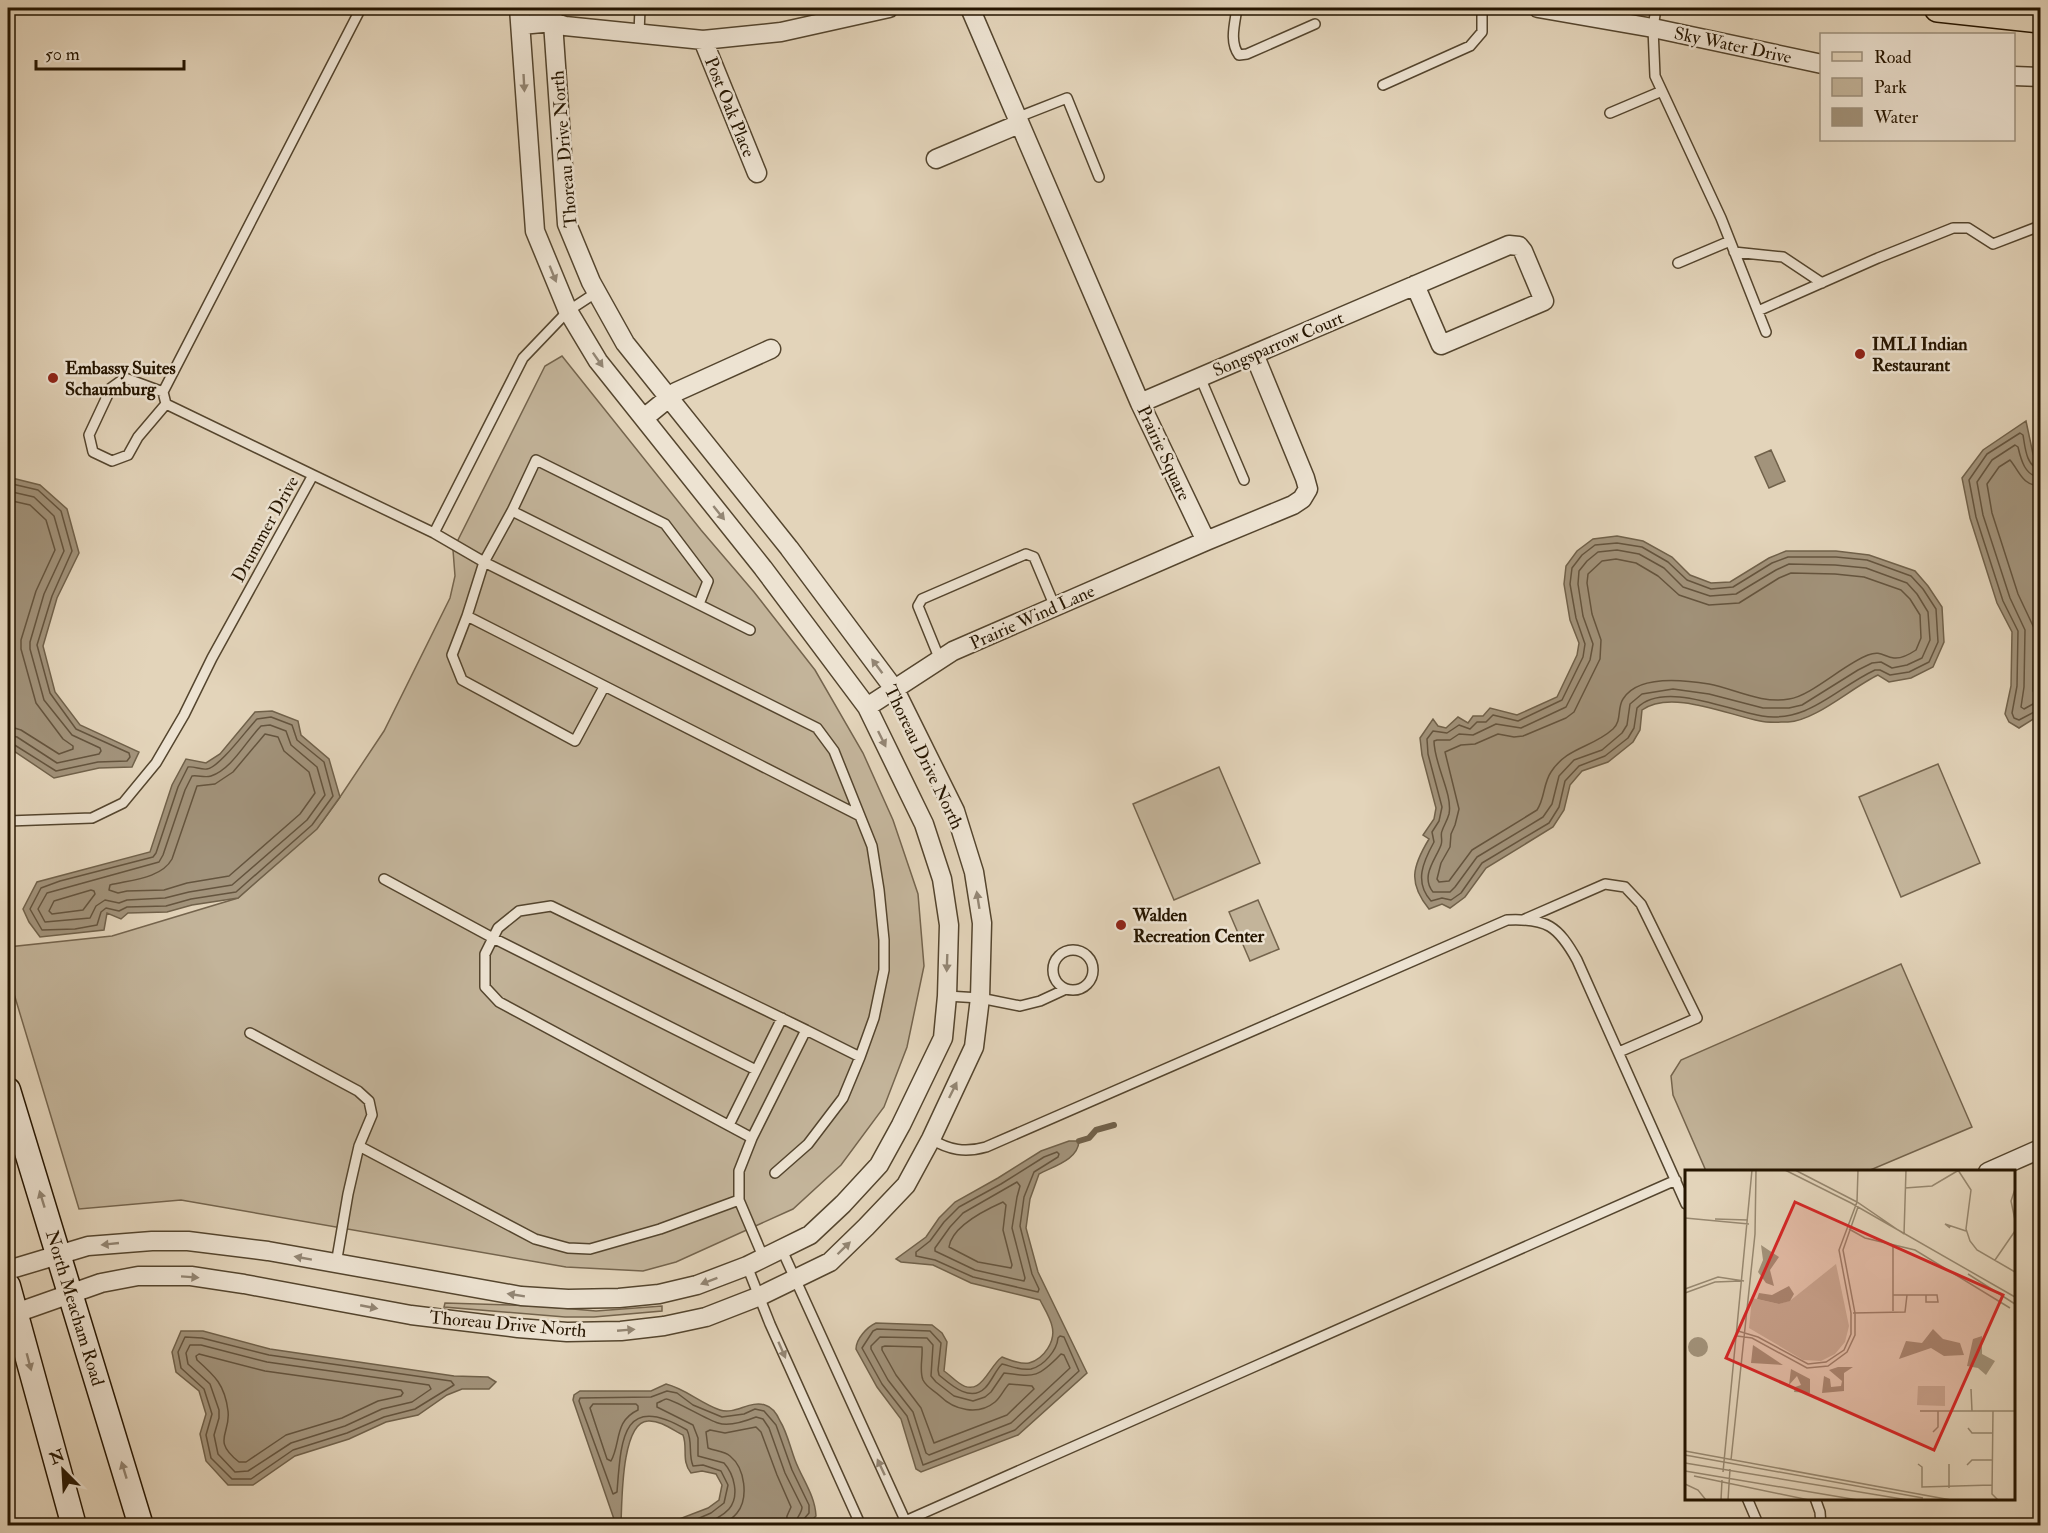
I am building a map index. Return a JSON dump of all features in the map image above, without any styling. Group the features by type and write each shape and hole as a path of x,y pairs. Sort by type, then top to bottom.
{"main road":[{"path":"1938,8 2040,19"},
{"name":"North Meacham Road","path":"8,1090 141,1526"},
{"path":"8,1286 12,1315 74,1526"}],"street":[{"path":"520,16 553,15 565,26 703,40 781,32 889,8"},
{"path":"936,159 1018,121 969,8"},
{"name":"Sky Water Drive","path":"1538,8 1653,28 1820,64"},
{"name":"Thoreau Drive North","path":"12,1315 101,1283 138,1276 191,1276 411,1315 567,1332 621,1331 664,1326 706,1317 760,1296 830,1262 866,1227 906,1185 974,1047 980,998 982,923 974,872 955,811 895,690 789,548 625,343 597,292 567,224 553,15"},
{"name":"Thoreau Drive North","path":"8,1270 88,1246 188,1241 268,1251 521,1296 568,1299 619,1298 659,1294 697,1285 755,1262 810,1235 879,1166 943,1038 949,925 942,879 924,824 867,707 763,568 597,361 568,310 535,231 520,16"},
{"name":"Post Oak Place","path":"703,40 757,173"},
{"path":"2015,76 2040,78"},
{"name":"Prairie Square","path":"1018,121 1140,403 1206,541"},
{"name":"Songsparrow Court","path":"1140,403 1509,245 1514,244 1523,251 1544,301 1441,345 1416,285"},
{"path":"644,418 676,392 771,349"},
{"path":"1206,541 1293,506 1302,499 1308,489 1254,354"},
{"name":"Prairie Wind Lane","path":"867,707 953,651 1206,541"},
{"path":"1993,1170 2040,1149"}],"lane":[{"path":"166,404 163,392 361,8"},
{"path":"639,34 640,8"},
{"path":"1237,8 1233,41 1239,55 1247,54 1315,24"},
{"path":"1383,85 1470,46 1482,32 1482,8"},
{"path":"1656,8 1653,28 1655,76 1730,241 1766,332"},
{"path":"1610,113 1662,91"},
{"path":"1018,121 1067,98 1099,177"},
{"path":"1758,311 1953,228 1968,228 1993,244 2040,226"},
{"path":"1678,263 1730,241"},
{"path":"1734,252 1783,257 1822,283"},
{"path":"434,533 523,358 568,310 597,292"},
{"path":"1200,377 1244,480"},
{"path":"163,392 124,378 111,388 89,435 93,452 112,461 128,455 138,437 166,404"},
{"path":"166,404 313,475"},
{"path":"604,687 575,741 462,680 452,655 484,562 536,460 665,524 708,581 699,604"},
{"name":"Drummer Drive","path":"8,821 92,818 123,803 156,763 184,715 212,658 313,475 434,533 484,562 817,728 834,751 872,846 884,940 884,970 874,1018 843,1098 807,1144 776,1173"},
{"path":"512,511 750,630"},
{"path":"940,660 918,606 922,599 1026,554 1034,557 1055,607"},
{"path":"467,616 860,816"},
{"path":"384,879 493,938 756,1070"},
{"path":"1525,919 1605,884 1625,887 1641,904 1697,1018 1619,1052"},
{"path":"752,1138 499,1002 485,987 485,954 498,928 519,910 551,906 860,1058"},
{"path":"930,1139 947,1148 963,1151 986,1147 1507,920 1525,919 1550,926 1564,937 1577,960 1685,1201"},
{"path":"947,996 980,998 1020,1006 1040,1001 1066,990 1076,990 1085,986 1091,979 1093,969 1091,960 1084,952 1075,949 1065,951 1057,956 1052,965 1052,975 1057,984 1066,990"},
{"path":"729,1125 782,1018"},
{"path":"806,1030 752,1138 739,1171 739,1200 755,1262 760,1296 770,1324 861,1526"},
{"path":"250,1033 358,1091 369,1101 372,1115 359,1146 336,1264"},
{"path":"359,1146 536,1239 568,1248 590,1249 660,1229 739,1200"},
{"path":"894,1526 1676,1180"},
{"path":"782,1250 905,1520"},
{"path":"1748,1500 1759,1526"},
{"path":"1816,1500 1820,1512 1821,1526"}],"green space":[{"path":"562,356 815,670 863,753 893,820 918,894 924,966 907,1047 884,1107 841,1165 793,1209 676,1262 643,1271 566,1267 181,1200 79,1209 8,974 8,947 112,936 238,898 322,822 384,731 450,598 455,576 453,550 545,366"},
{"path":"1938,764 1980,863 1901,897 1859,797"},
{"path":"1219,767 1260,863 1174,900 1133,804"},
{"path":"1258,900 1279,949 1250,961 1229,912"},
{"path":"1901,964 1972,1127 1870,1170 1706,1170 1673,1095 1671,1076 1681,1060"},
{"path":"445,1303 538,1306 596,1311 662,1306 662,1311 565,1317 444,1307"}],"water":[{"path":"2026,421 2033,454 2040,468 2040,715 2019,728 2009,722 2005,714 2011,686 2012,632 1997,603 1970,518 1962,478 1983,450"},
{"path":"1771,450 1785,481 1769,488 1755,457"},
{"path":"8,477 40,485 67,509 79,553 57,598 43,646 55,692 80,725 139,752 132,767 99,768 54,778 8,747"},
{"path":"1617,536 1643,541 1672,557 1690,575 1711,583 1730,582 1769,558 1786,551 1836,551 1869,555 1915,571 1928,586 1942,607 1944,642 1933,667 1911,678 1889,682 1878,675 1821,710 1799,720 1763,722 1684,703 1654,704 1642,710 1640,730 1633,742 1608,762 1582,771 1570,785 1564,810 1553,827 1486,868 1465,897 1450,908 1442,904 1429,909 1422,900 1415,883 1416,867 1429,839 1423,835 1434,819 1436,808 1422,755 1420,738 1433,719 1438,726 1446,728 1458,717 1468,723 1473,716 1483,716 1490,708 1517,715 1557,697 1577,655 1579,643 1570,620 1564,584 1566,566 1577,551 1593,539"},
{"path":"272,711 298,721 301,735 329,759 340,797 317,829 238,898 192,905 167,912 128,913 121,919 107,913 104,930 40,937 23,909 37,882 150,852 172,785 186,759 206,763 220,754 255,712"},
{"path":"1069,1141 1079,1141 1078,1148 1070,1158 1039,1174 1030,1199 1026,1228 1038,1272 1087,1373 1018,1435 921,1472 916,1469 901,1419 877,1387 856,1349 858,1341 866,1330 876,1323 932,1325 942,1333 947,1342 944,1371 967,1387 973,1387 984,1380 1002,1357 1026,1363 1039,1358 1048,1349 1053,1332 1050,1319 1040,1300 971,1283 933,1265 901,1262 896,1259 926,1237 939,1218 955,1202 1041,1151"},
{"path":"181,1331 203,1331 270,1349 454,1376 488,1377 496,1382 489,1389 462,1389 447,1395 418,1415 386,1422 349,1439 295,1456 253,1485 228,1485 206,1461 200,1434 206,1414 199,1391 176,1372 172,1352"},
{"path":"666,1384 720,1410 731,1411 754,1404 768,1406 772,1409 785,1430 795,1460 811,1494 816,1516 803,1525 675,1525 679,1519 708,1508 719,1500 722,1485 716,1474 702,1471 691,1473 686,1464 683,1435 662,1424 648,1421 639,1425 628,1448 623,1482 621,1524 616,1525 573,1400 574,1395 580,1391 651,1391"}],"waterway":[{"path":"1079,1141 1089,1138 1096,1130 1114,1125"}],"place":[{"name":"IMLI Indian Restaurant","path":"1860,354"},
{"name":"Embassy Suites Schaumburg","path":"53,378"},
{"name":"Walden Recreation Center","path":"1121,925"}]}
